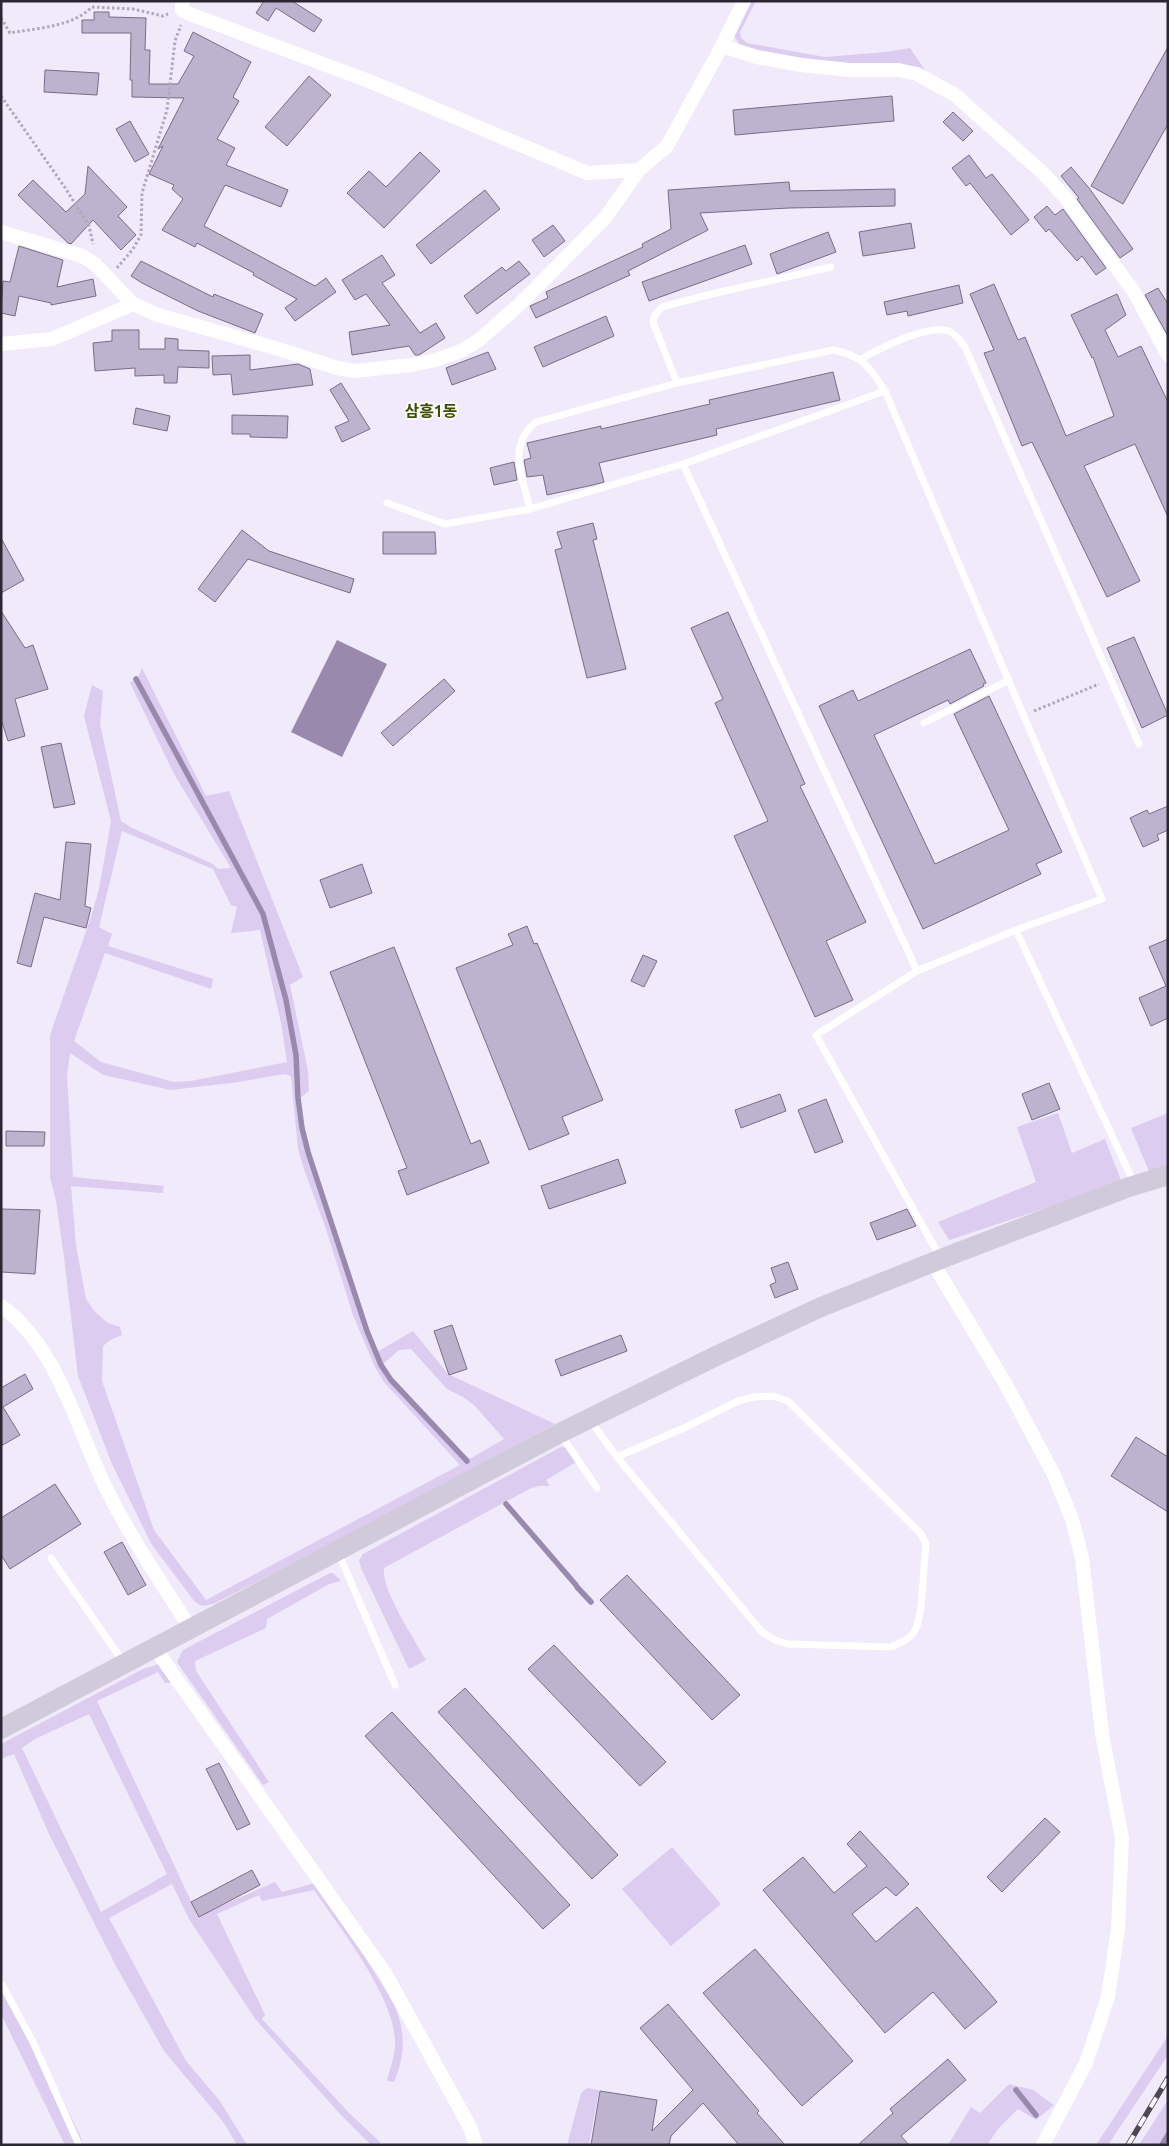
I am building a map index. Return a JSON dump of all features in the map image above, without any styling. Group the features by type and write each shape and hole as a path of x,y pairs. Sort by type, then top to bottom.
{"street":[{"path":"1,232 82,256 95,264 132,304 158,315 279,349 337,368 355,371 411,365 436,360 461,351 479,340 518,305 605,218 639,170 667,146 722,46 744,1"},
{"path":"184,8 369,81 587,173 639,170"},
{"path":"722,46 757,57 800,65 849,70 898,70 918,74 955,95 1043,173 1065,197 1134,292 1168,355"},
{"path":"1,344 52,339 132,304"},
{"path":"1,1729 588,1418 716,1356 821,1308 938,1261 1135,1185 1167,1177"},
{"path":"938,1261 1054,1475 1072,1519 1082,1558 1102,1734 1122,1838 1118,1929 1108,1997 1086,2063 1043,2145"},
{"path":"1,1306 28,1330 47,1360 61,1385 106,1489 190,1628"},
{"path":"154,1647 385,1973 470,2127 476,2145"}],"lane":[{"path":"677,383 653,322 655,315 662,307 831,267"},
{"path":"861,359 892,341 939,329 951,331 965,347 1139,744"},
{"path":"530,509 518,460 518,447 527,430 536,422 677,383 833,350 848,353 861,359 871,368 885,391 1102,899 1016,930 917,970 816,1035 938,1261"},
{"path":"387,502 445,524 530,509 683,464 885,391"},
{"path":"683,464 917,970"},
{"path":"924,723 1009,680"},
{"path":"1016,930 1135,1185"},
{"path":"588,1418 617,1456 762,1632 775,1640 788,1644 891,1647 905,1641 914,1631 919,1618 926,1544 921,1534 788,1401 773,1396 754,1397 738,1401 686,1427 617,1456"},
{"path":"560,1433 598,1488"},
{"path":"338,1552 395,1685"},
{"path":"51,1558 124,1663"},
{"path":"1,1983 33,2042 79,2145"}],"path":[{"path":"1,18 10,32 70,22 83,15 92,7 133,8 162,16 184,8"},
{"path":"110,282 141,236 142,192 167,110 175,41 184,8"},
{"path":"1,96 64,186 89,226 95,264"},
{"path":"1024,716 1111,679"}],"shaded area":[{"path":"749,1 756,1 740,32 741,38 747,43 825,57 910,48 929,76 871,65 826,62 757,50 740,45 733,34"},
{"path":"337,640 387,664 342,757 291,732"},
{"path":"142,668 206,796 229,791 303,977 290,985 308,1071 309,1091 300,1098 299,1066 287,999 264,913 137,679"},
{"path":"134,680 262,914 284,1000 295,1055 297,1098 307,1153 366,1332 380,1365 391,1381 466,1461 504,1439 475,1406 447,1389 411,1349 399,1350 383,1364 377,1352 413,1331 448,1374 555,1424 398,1510 213,1604 202,1606 195,1602 152,1545 112,1464 78,1376 64,1257 56,1201 50,1177 50,1035 99,889 111,821 84,716 92,685 103,691 100,724 121,821 132,828 213,864 218,869 231,868 174,774 130,683","holes":["122,831 213,869 231,905 237,907 231,933 260,930 281,1023 287,1062 191,1081 174,1082 101,1062 74,1041 105,953 211,989 213,979 108,946 112,934 99,927","70,1053 103,1075 171,1090 239,1082 284,1074 291,1076 298,1149 353,1315 375,1367 384,1382 460,1465 206,1600 154,1530 102,1381 103,1346 112,1339 122,1335 120,1327 108,1323 95,1312 86,1299 76,1246 71,1186 163,1193 164,1186 73,1177 67,1077"]},
{"path":"1058,1113 1072,1153 1105,1139 1122,1183 949,1240 938,1222 1036,1182 1017,1127"},
{"path":"1168,1113 1168,1167 1150,1174 1131,1128"},
{"path":"561,1447 568,1448 580,1460 546,1480 550,1486 539,1486 529,1489 384,1568 384,1577 393,1602 426,1660 409,1669 361,1568 359,1560 363,1554"},
{"path":"333,1573 341,1581 329,1584 267,1619 266,1628 195,1661 196,1671 269,1782 263,1785 177,1662 183,1650"},
{"path":"159,1664 172,1683 165,1683 158,1672 97,1701 198,1916 275,1882 282,1892 315,1883 363,1954 395,2007 400,2019 403,2047 401,2061 394,2082 387,2081 394,2056 395,2040 392,2022 385,2003 351,1942 314,1890 262,1901 259,1895 217,1914 265,2015 262,2019 381,2145 371,2145 340,2114 256,2020 189,1919 172,1884 109,1918 186,2061 220,2101 247,2145 237,2145 224,2123 164,2051 116,1966 49,1834 14,1754 1,1759 1,1744 143,1669","holes":["89,1714 167,1874 101,1912 22,1748 35,1739"]},
{"path":"672,1847 721,1904 671,1946 622,1889"},
{"path":"1,1976 80,2135 83,2145 65,2145 1,2014"},
{"path":"1168,2036 1168,2055 1108,2145 1096,2145"},
{"path":"1009,2084 1033,2090 1054,2105 1036,2120 1018,2109 998,2129 987,2145 948,2145 971,2107 980,2113"},
{"path":"587,2088 599,2090 589,2145 567,2145 581,2093"},
{"path":"1168,2100 1168,2132 1160,2145 1139,2145"}],"building":[{"path":"264,1 292,1 322,20 314,32 276,8 268,21 256,13"},
{"path":"94,12 109,12 109,17 146,18 145,50 150,50 149,84 178,84 194,56 184,51 193,32 251,62 233,97 239,101 217,139 235,148 226,165 288,190 281,207 225,185 204,226 315,286 326,278 336,292 295,321 285,308 297,299 253,275 254,273 197,243 195,247 162,230 183,199 172,189 174,185 149,174 163,146 158,149 184,98 132,97 132,80 130,80 131,33 82,33 82,20 94,20"},
{"path":"1168,47 1168,124 1123,204 1091,186"},
{"path":"45,70 99,73 97,95 44,92"},
{"path":"309,76 331,95 287,146 265,127"},
{"path":"892,96 894,121 735,135 733,110"},
{"path":"953,112 973,131 963,141 943,122"},
{"path":"130,121 149,154 135,162 116,129"},
{"path":"420,152 440,171 384,228 347,193 369,171 386,187"},
{"path":"969,155 986,178 992,174 1029,220 1011,235 970,183 966,186 952,168"},
{"path":"88,166 127,207 118,216 136,235 121,250 93,220 71,244 68,243 18,195 33,180 66,212 85,194"},
{"path":"1071,167 1089,188 1133,249 1120,258 1077,199 1079,198 1061,176"},
{"path":"789,182 790,191 895,189 895,206 789,208 700,213 708,230 628,271 630,275 536,318 530,306 548,298 546,292 643,247 642,244 671,229 668,190"},
{"path":"485,190 500,209 431,264 416,245"},
{"path":"1047,206 1055,215 1063,209 1106,268 1096,275 1082,256 1077,261 1049,229 1046,232 1034,217"},
{"path":"911,223 915,248 863,256 859,232"},
{"path":"553,225 565,241 544,257 532,240"},
{"path":"828,232 836,252 777,274 770,254"},
{"path":"745,245 752,264 649,301 642,282"},
{"path":"19,246 63,260 57,287 93,279 96,296 51,305 51,303 19,296 15,316 1,313 3,281 10,282"},
{"path":"382,255 395,275 382,283 420,333 436,323 445,338 419,355 415,355 409,346 352,355 349,332 390,325 366,294 355,300 342,280"},
{"path":"141,261 213,297 214,294 263,314 255,333 198,311 142,283 131,276"},
{"path":"519,261 530,274 477,314 464,296 502,267 506,271"},
{"path":"994,284 1018,340 1025,337 1066,436 1114,416 1093,357 1071,315 1117,294 1126,315 1105,330 1118,357 1141,346 1168,402 1168,517 1135,444 1084,466 1140,581 1107,597 1032,442 1022,446 984,353 994,350 970,294"},
{"path":"959,285 963,303 908,316 907,311 887,315 884,302"},
{"path":"1158,288 1168,304 1168,336 1145,295"},
{"path":"606,316 614,336 543,367 534,347"},
{"path":"112,330 139,330 139,349 165,349 165,338 178,339 178,350 209,351 209,368 178,367 177,383 164,383 164,375 135,376 135,368 95,371 93,343 112,341"},
{"path":"488,352 496,369 452,385 446,368"},
{"path":"250,355 250,370 298,364 310,369 313,385 233,395 231,374 213,375 212,356"},
{"path":"833,372 840,400 716,429 717,435 599,463 604,482 547,495 543,475 527,477 524,460 531,458 527,443 601,426 601,429 710,404 709,400"},
{"path":"341,383 370,429 342,442 335,427 349,421 330,390"},
{"path":"136,408 170,416 167,431 133,424"},
{"path":"232,415 288,416 287,438 250,437 250,434 232,434"},
{"path":"514,462 517,480 494,485 490,468"},
{"path":"593,523 597,539 593,540 626,669 587,678 555,550 562,548 557,532"},
{"path":"242,530 269,551 354,579 350,593 248,559 215,602 198,589"},
{"path":"383,532 435,532 436,554 383,554"},
{"path":"1,538 24,580 1,593"},
{"path":"1,611 25,648 33,645 48,689 15,699 25,736 8,741 1,719"},
{"path":"728,612 805,784 800,786 866,922 826,941 853,1000 815,1017 734,836 768,821 715,703 723,699 691,628"},
{"path":"1134,637 1168,715 1142,728 1107,648"},
{"path":"970,649 986,683 983,684 984,686 950,704 948,700 874,735 935,864 1009,830 954,714 989,696 1062,852 1036,864 1041,874 923,929 819,706 853,690 858,701"},
{"path":"444,679 455,691 393,746 381,733"},
{"path":"61,743 75,804 54,808 41,747"},
{"path":"1168,806 1168,830 1157,835 1159,840 1143,847 1130,818 1147,810 1149,814"},
{"path":"66,842 91,844 85,906 91,908 86,928 44,917 31,967 17,963 35,893 60,900"},
{"path":"362,864 372,893 330,908 320,880"},
{"path":"527,926 534,944 537,943 603,1100 562,1117 569,1134 529,1150 456,968 513,945 508,934"},
{"path":"1168,939 1168,1018 1151,1026 1139,998 1166,986 1149,947"},
{"path":"394,947 471,1144 480,1140 489,1163 407,1195 398,1171 407,1168 330,972"},
{"path":"643,955 657,961 644,987 631,981"},
{"path":"1049,1083 1060,1109 1032,1120 1022,1094"},
{"path":"780,1094 786,1111 741,1128 735,1110"},
{"path":"826,1099 843,1142 815,1153 798,1110"},
{"path":"6,1131 45,1132 44,1146 6,1146"},
{"path":"618,1159 626,1183 549,1209 541,1186"},
{"path":"1,1209 40,1210 35,1274 1,1272"},
{"path":"907,1209 916,1226 877,1240 870,1223"},
{"path":"788,1262 798,1289 775,1298 770,1285 776,1282 771,1268"},
{"path":"452,1325 467,1369 449,1375 434,1331"},
{"path":"621,1335 627,1351 561,1376 555,1360"},
{"path":"25,1374 33,1389 3,1407 20,1435 1,1446 1,1388"},
{"path":"1136,1437 1168,1457 1168,1512 1111,1476"},
{"path":"55,1484 81,1524 10,1569 1,1555 1,1518"},
{"path":"122,1542 146,1585 128,1595 104,1552"},
{"path":"627,1575 740,1695 712,1720 600,1600"},
{"path":"554,1645 666,1762 640,1786 528,1669"},
{"path":"465,1688 618,1855 592,1879 438,1712"},
{"path":"392,1712 570,1905 543,1929 365,1736"},
{"path":"219,1763 250,1824 237,1830 206,1769"},
{"path":"1045,1818 1060,1832 1002,1892 987,1877"},
{"path":"860,1831 909,1884 896,1896 886,1887 852,1914 876,1942 917,1907 997,2002 965,2029 933,1992 885,2033 763,1890 803,1857 834,1893 867,1866 847,1844"},
{"path":"252,1870 260,1885 199,1917 191,1902"},
{"path":"755,1949 853,2061 802,2106 703,1993"},
{"path":"668,2004 759,2111 757,2113 785,2145 739,2145 703,2103 671,2136 669,2145 591,2145 600,2091 657,2100 652,2131 693,2090 640,2028"},
{"path":"948,2059 966,2080 901,2136 909,2145 858,2145 893,2113 890,2109"}],"waterway":[{"path":"136,679 263,914 286,1000 296,1055 298,1098 302,1128 308,1152 367,1331 381,1365 391,1380 467,1461"},
{"path":"506,1504 576,1585"},
{"path":"577,1587 591,1602"},
{"path":"1016,2090 1036,2115"},
{"path":"1162,2145 1168,2135"}],"railway":[{"path":"1128,2145 1168,2078"}],"district":[{"name":"삼흥1동","path":"431,411"}]}
